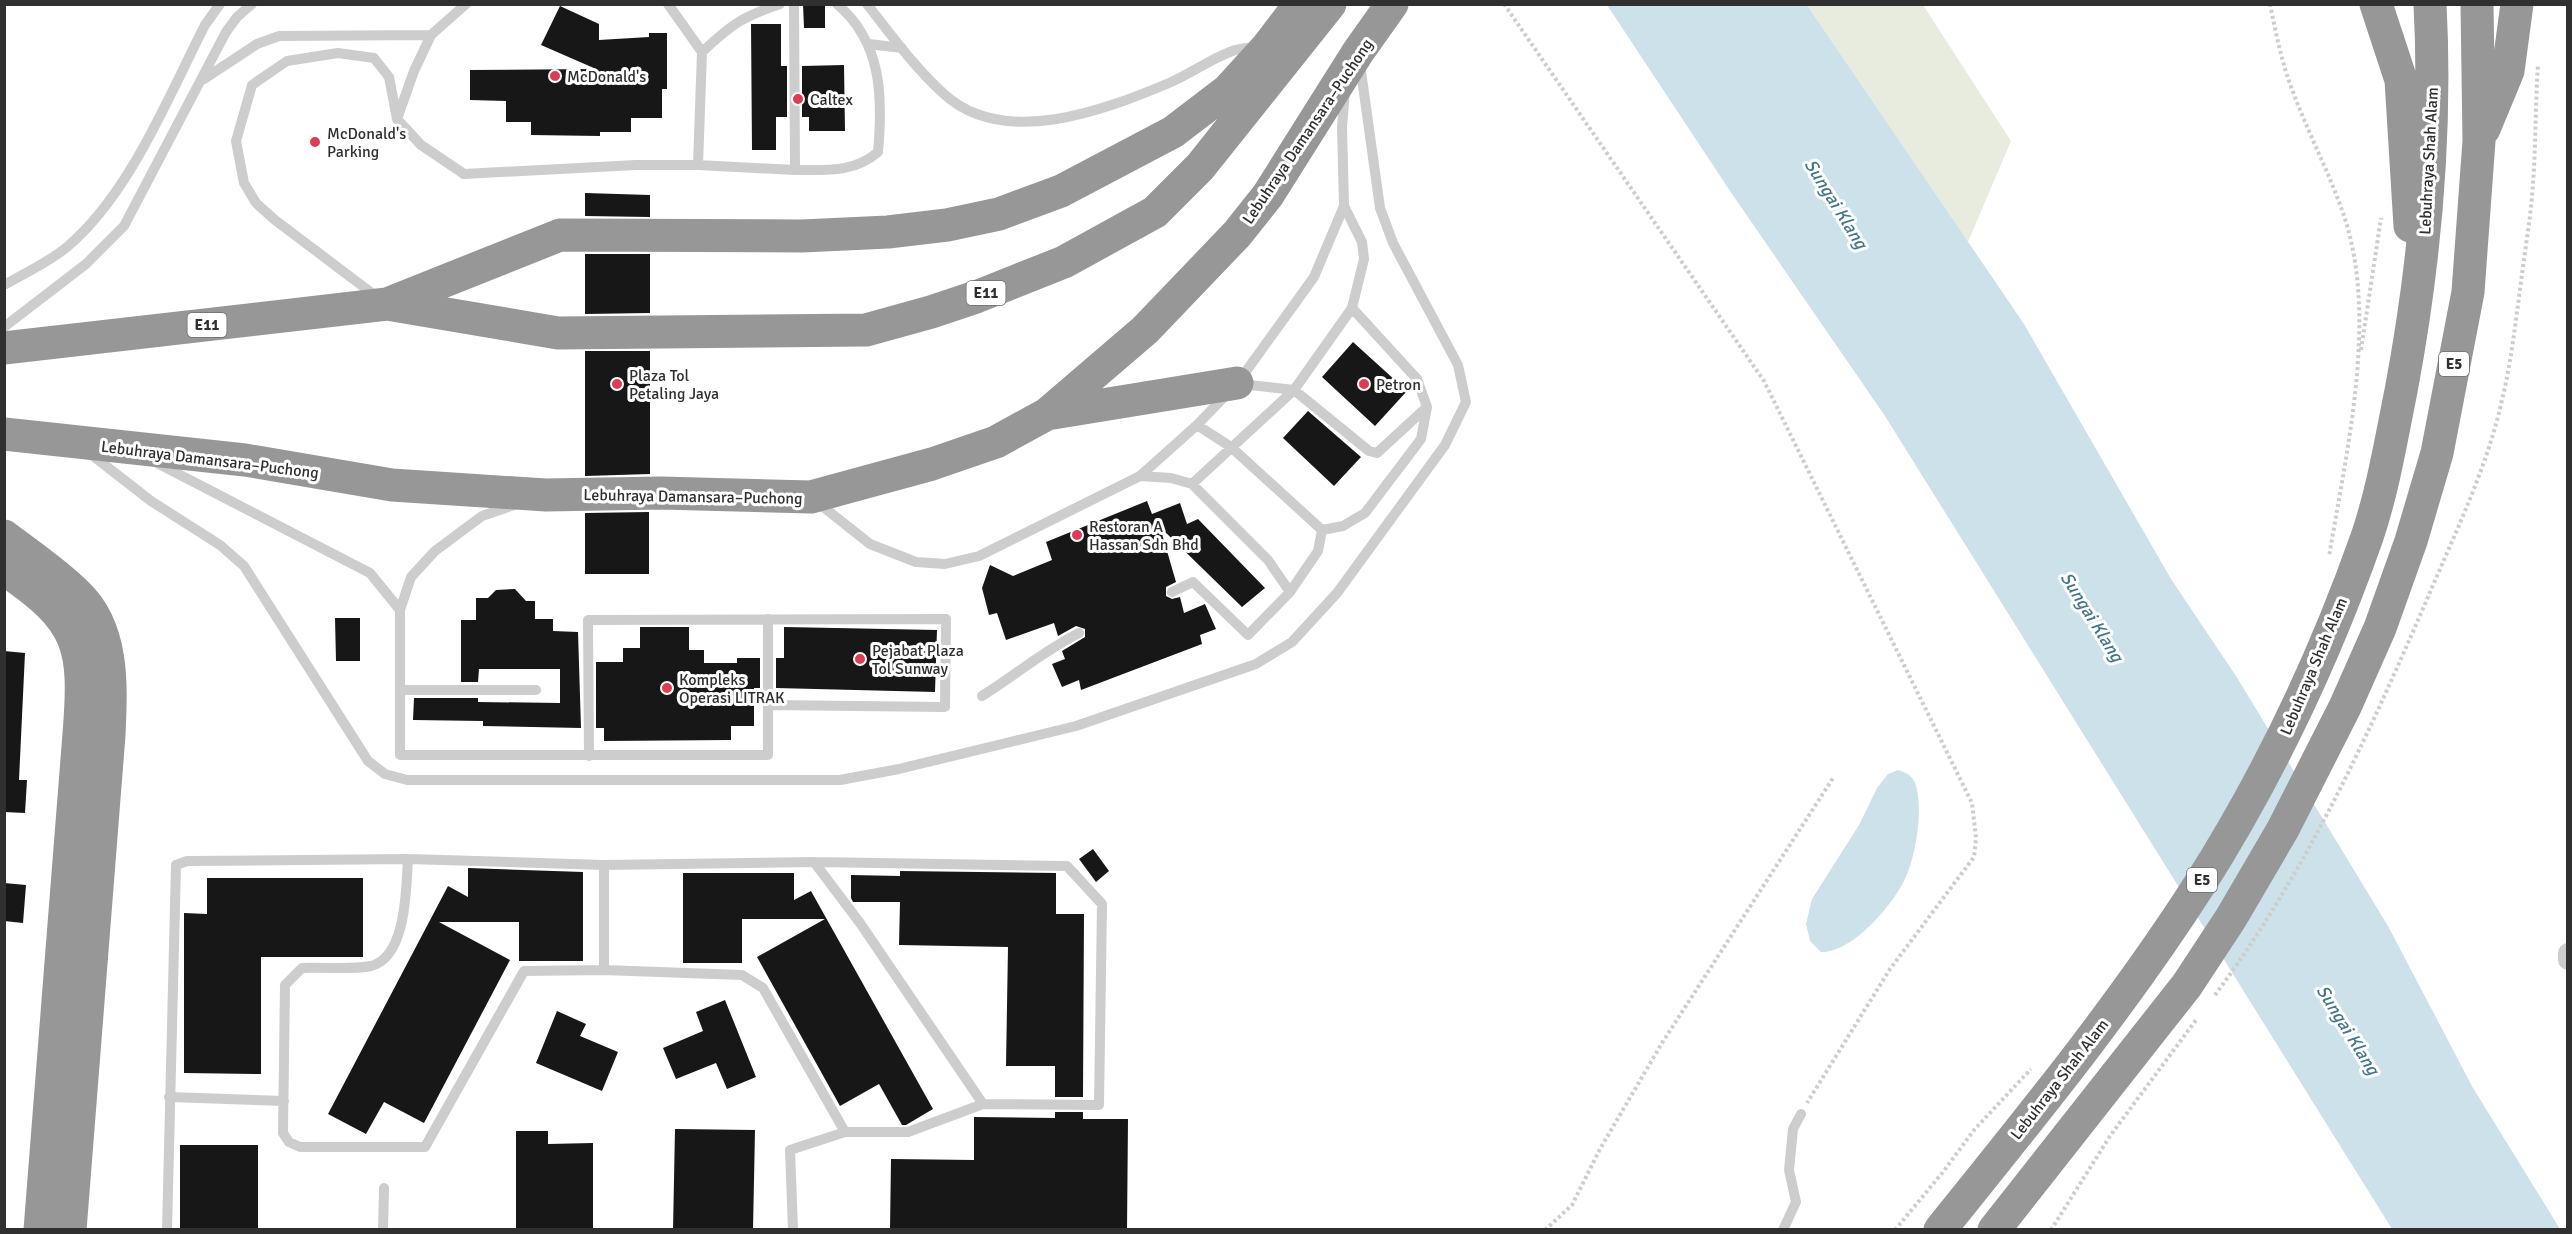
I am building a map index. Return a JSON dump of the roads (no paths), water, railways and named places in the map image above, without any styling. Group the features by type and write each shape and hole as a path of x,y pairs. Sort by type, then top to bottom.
{"highway":[{"name":"E11","path":"4,348 387,304 560,235 802,236 888,232 947,225 999,214 1061,191 1173,132 1228,90 1300,4"},
{"name":"E11","path":"387,304 558,333 866,330 931,312 1064,262 1155,212 1200,167 1330,4"},
{"path":"2376,4 2401,80 2416,311"},
{"name":"Lebuhraya Shah Alam","path":"1940,1230 2069,1069 2199,886 2251,796 2312,677 2367,535 2389,454 2416,311 2429,198 2432,52 2430,4"},
{"name":"E5","path":"1994,1230 2187,985 2231,918 2283,829 2345,706 2380,628 2411,541 2437,453 2468,292 2479,141 2477,4"},
{"path":"2479,141 2508,71 2517,4"},
{"name":"Lebuhraya Damansara–Puchong","path":"4,434 245,460 392,485 546,495 661,493 811,497 932,464 985,446 1047,414 1145,330 1237,234 1268,195 1353,61 1391,6"},
{"path":"1047,414 1237,383"},
{"path":"4,536 79,595 99,629 108,660 111,687 70,1230"},
{"path":"4,568 36,590 54,608 68,627 77,646 82,667 80,723 40,1230"}],"street":[{"path":"2568,953 2568,960"}],"lane":[{"path":"4,285 66,247 98,216 126,177 205,25 220,4"},
{"path":"4,327 86,264 124,226 226,32 237,17 252,4"},
{"path":"397,119 414,71 431,35 466,4"},
{"path":"668,4 702,52 698,165"},
{"path":"702,52 727,29 746,16 780,4"},
{"path":"794,4 795,170"},
{"path":"387,304 319,255 256,203 244,183 236,141 252,85 287,62 338,53 374,58 389,77 397,119 421,145 464,174 636,165 698,165 795,170 833,170 855,167 868,161 878,152 881,120 879,87 869,44 837,4"},
{"path":"867,4 902,48 946,96 983,117 1029,123 1088,114 1170,82 1232,51 1268,45"},
{"path":"201,81 257,44 279,36 431,35"},
{"path":"869,44 902,48"},
{"path":"811,497 870,544 916,562 945,564 979,556 1140,476 1197,425 1237,383 1314,277 1344,206 1342,127 1353,61"},
{"path":"75,441 151,501 220,545 244,566 368,761 385,774 407,780 840,780 899,769 1076,726 1256,664 1292,642 1337,593 1432,464 1445,445 1466,402 1458,365 1393,243 1380,208 1353,61"},
{"path":"1192,484 1294,390 1352,308 1364,260 1362,242 1344,206"},
{"path":"1322,530 1343,526 1365,513 1421,439 1427,407 1417,379 1352,308"},
{"path":"1237,383 1294,390 1369,451 1377,453 1427,407"},
{"path":"1197,425 1231,447 1322,530"},
{"path":"128,447 370,573 400,610"},
{"path":"1140,476 1171,478 1192,484 1268,560 1290,592"},
{"path":"546,495 482,516 435,551 411,577 400,610 400,756 768,756 768,619"},
{"path":"1172,592 1193,582 1248,635 1290,592 1318,551 1322,530"},
{"path":"590,756 588,620 946,619 945,707 768,705"},
{"path":"982,696 1028,667 1057,644 1079,633"},
{"path":"400,690 536,690"},
{"path":"408,859 403,926 386,957 372,966 302,968 285,985 283,1133 288,1142 300,1147 425,1147 525,971 604,970 742,975 763,988 845,1132"},
{"path":"167,1230 176,865 187,861 408,859 604,865 814,862 1067,866 1102,904 1100,1105 983,1104 908,1132 845,1132 790,1150 793,1230"},
{"path":"814,862 860,923 983,1104"},
{"path":"604,865 604,970"},
{"path":"169,1096 284,1101"},
{"path":"1783,1230 1796,1202 1790,1170 1792,1129 1800,1114"},
{"path":"383,1230 384,1188"}],"water":[{"name":"Sungai Klang","path":"1607,5 1807,5 2024,324 2171,579 2236,676 2388,926 2473,1088 2560,1229 2392,1229 1885,416 1730,191"},
{"path":"1898,770 1908,774 1914,780 1919,805 1918,831 1905,879 1891,902 1870,926 1845,945 1821,952 1810,941 1806,924 1812,899 1859,825 1877,788 1888,774"}],"place":[{"name":"McDonald's","path":"555,76"},
{"name":"Caltex","path":"798,99"},
{"name":"McDonald's Parking","path":"315,142"},
{"name":"Plaza Tol Petaling Jaya","path":"617,384"},
{"name":"Petron","path":"1364,384"},
{"name":"Restoran A Hassan Sdn Bhd","path":"1077,535"},
{"name":"Pejabat Plaza Tol Sunway","path":"860,659"},
{"name":"Kompleks Operasi LITRAK","path":"667,688"}]}
